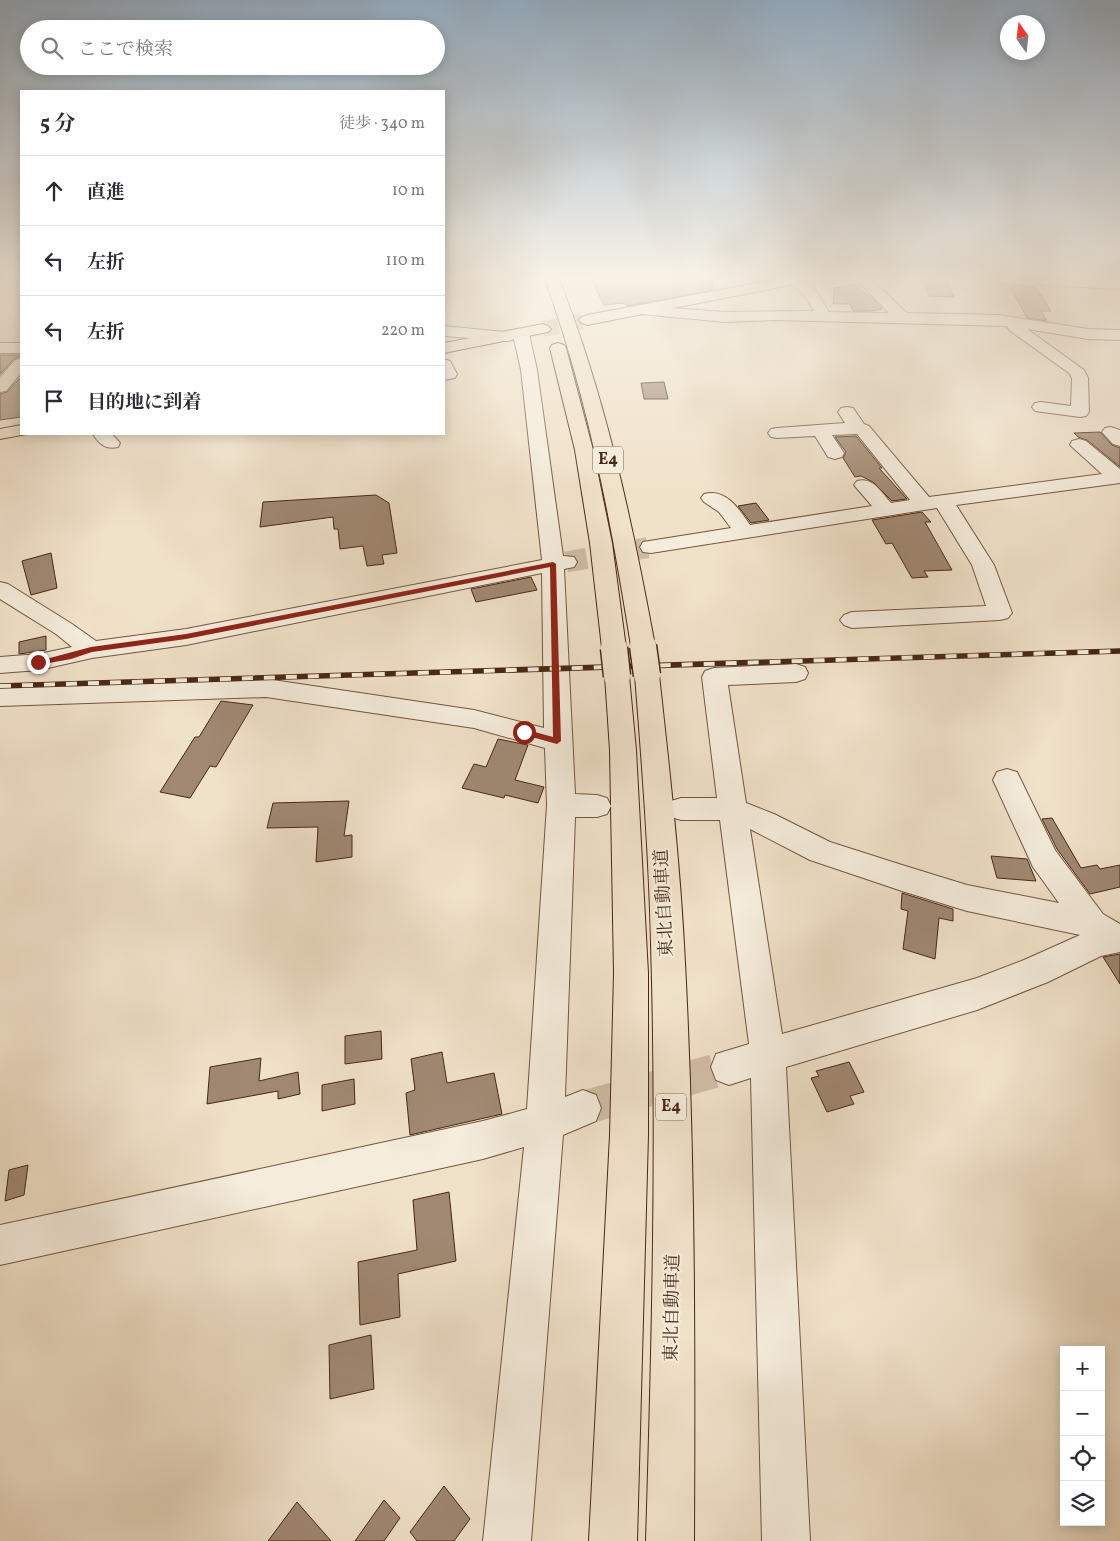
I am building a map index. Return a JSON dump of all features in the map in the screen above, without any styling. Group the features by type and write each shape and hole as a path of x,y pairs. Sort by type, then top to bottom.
{"main road":[{"name":"東北自動車道","path":"559,351 584,450 601,543 630,661 661,820 669,984 673,1252 670,1541"},
{"name":"東北自動車道","path":"577,351 606,450 625,540 630,661 623,760 631,972 629,1136 613,1541"},
{"path":"0,434 20,430"}],"street":[{"path":"507,1541 545,1123 561,804 557,741 559,563 529,370 521,351"},
{"path":"1041,407 1080,412 1080,378 1073,367 1050,351"},
{"path":"0,386 20,364"},
{"path":"445,366 449,374 445,375"},
{"path":"777,433 820,430 852,420 864,430 933,502 983,564 1000,613 852,620"},
{"path":"820,430 834,453"},
{"path":"1078,446 1119,477"},
{"path":"651,547 933,502 1119,477"},
{"path":"864,485 886,510"},
{"path":"711,498 726,506 744,532"},
{"path":"0,665 38,662 91,650 186,637 559,563"},
{"path":"0,589 64,629 91,650"},
{"path":"786,1541 768,1055 714,677 796,673"},
{"path":"0,698 266,688 474,719 557,741"},
{"path":"1006,780 1044,858 1109,933"},
{"path":"561,804 597,806"},
{"path":"680,809 732,809 764,822 821,851 902,878 967,898 1109,933"},
{"path":"729,1067 977,994 1036,971 1097,943 1109,933"},
{"path":"0,1245 474,1142 545,1123 583,1108"}],"building":[{"path":"0,355 20,355 14,359 0,374"},
{"path":"19,379 20,417 0,420 0,394 7,392"},
{"path":"664,382 668,399 644,399 641,383"},
{"path":"1100,432 1112,445 1120,448 1120,467 1087,440 1078,437 1074,433"},
{"path":"856,436 882,468 879,468 907,499 892,501 873,482 861,476 855,477 843,458 846,452 835,437"},
{"path":"376,495 389,503 397,553 382,555 384,564 367,566 363,546 340,549 338,529 334,529 333,517 260,527 263,502"},
{"path":"756,503 769,520 751,523 738,506"},
{"path":"922,512 931,522 925,522 952,570 924,571 928,577 912,578 892,543 886,544 872,520"},
{"path":"51,553 57,588 31,595 22,561"},
{"path":"531,577 537,590 476,602 471,589"},
{"path":"46,636 46,650 19,654 19,642"},
{"path":"221,701 253,705 216,767 210,766 190,798 160,792 195,737 199,737"},
{"path":"498,739 528,745 515,780 544,787 538,803 505,795 504,798 462,788 474,764 486,767"},
{"path":"349,801 344,836 352,835 352,857 316,862 318,827 267,828 273,803"},
{"path":"1052,818 1081,868 1097,865 1100,869 1120,865 1120,887 1090,894 1057,849 1042,819"},
{"path":"991,856 1027,859 1036,881 997,878"},
{"path":"902,893 953,909 953,921 939,918 935,959 903,949 908,911 901,909"},
{"path":"1120,954 1120,984 1103,957"},
{"path":"381,1031 382,1059 345,1064 345,1036"},
{"path":"442,1052 447,1083 494,1073 502,1114 410,1135 406,1093 415,1090 411,1059"},
{"path":"261,1058 259,1081 298,1072 300,1094 278,1099 278,1091 207,1104 210,1067"},
{"path":"849,1062 864,1092 850,1096 854,1104 827,1112 811,1078 819,1076 816,1071"},
{"path":"354,1079 355,1104 322,1111 322,1085"},
{"path":"28,1165 24,1195 5,1201 9,1170"},
{"path":"449,1192 456,1261 398,1274 400,1317 360,1325 358,1262 417,1250 413,1200"},
{"path":"371,1335 374,1389 330,1399 329,1345"},
{"path":"444,1486 470,1519 454,1541 417,1541 410,1532"},
{"path":"384,1500 400,1518 384,1541 355,1541"},
{"path":"297,1502 331,1541 268,1541"}],"tunnel":[{"path":"566,562 651,547"},
{"path":"583,1108 729,1067"}],"railway":[{"path":"0,686 1120,651"}],"route":[{"path":"38,662 91,650 186,637 553,564 557,741 524,732"}]}
